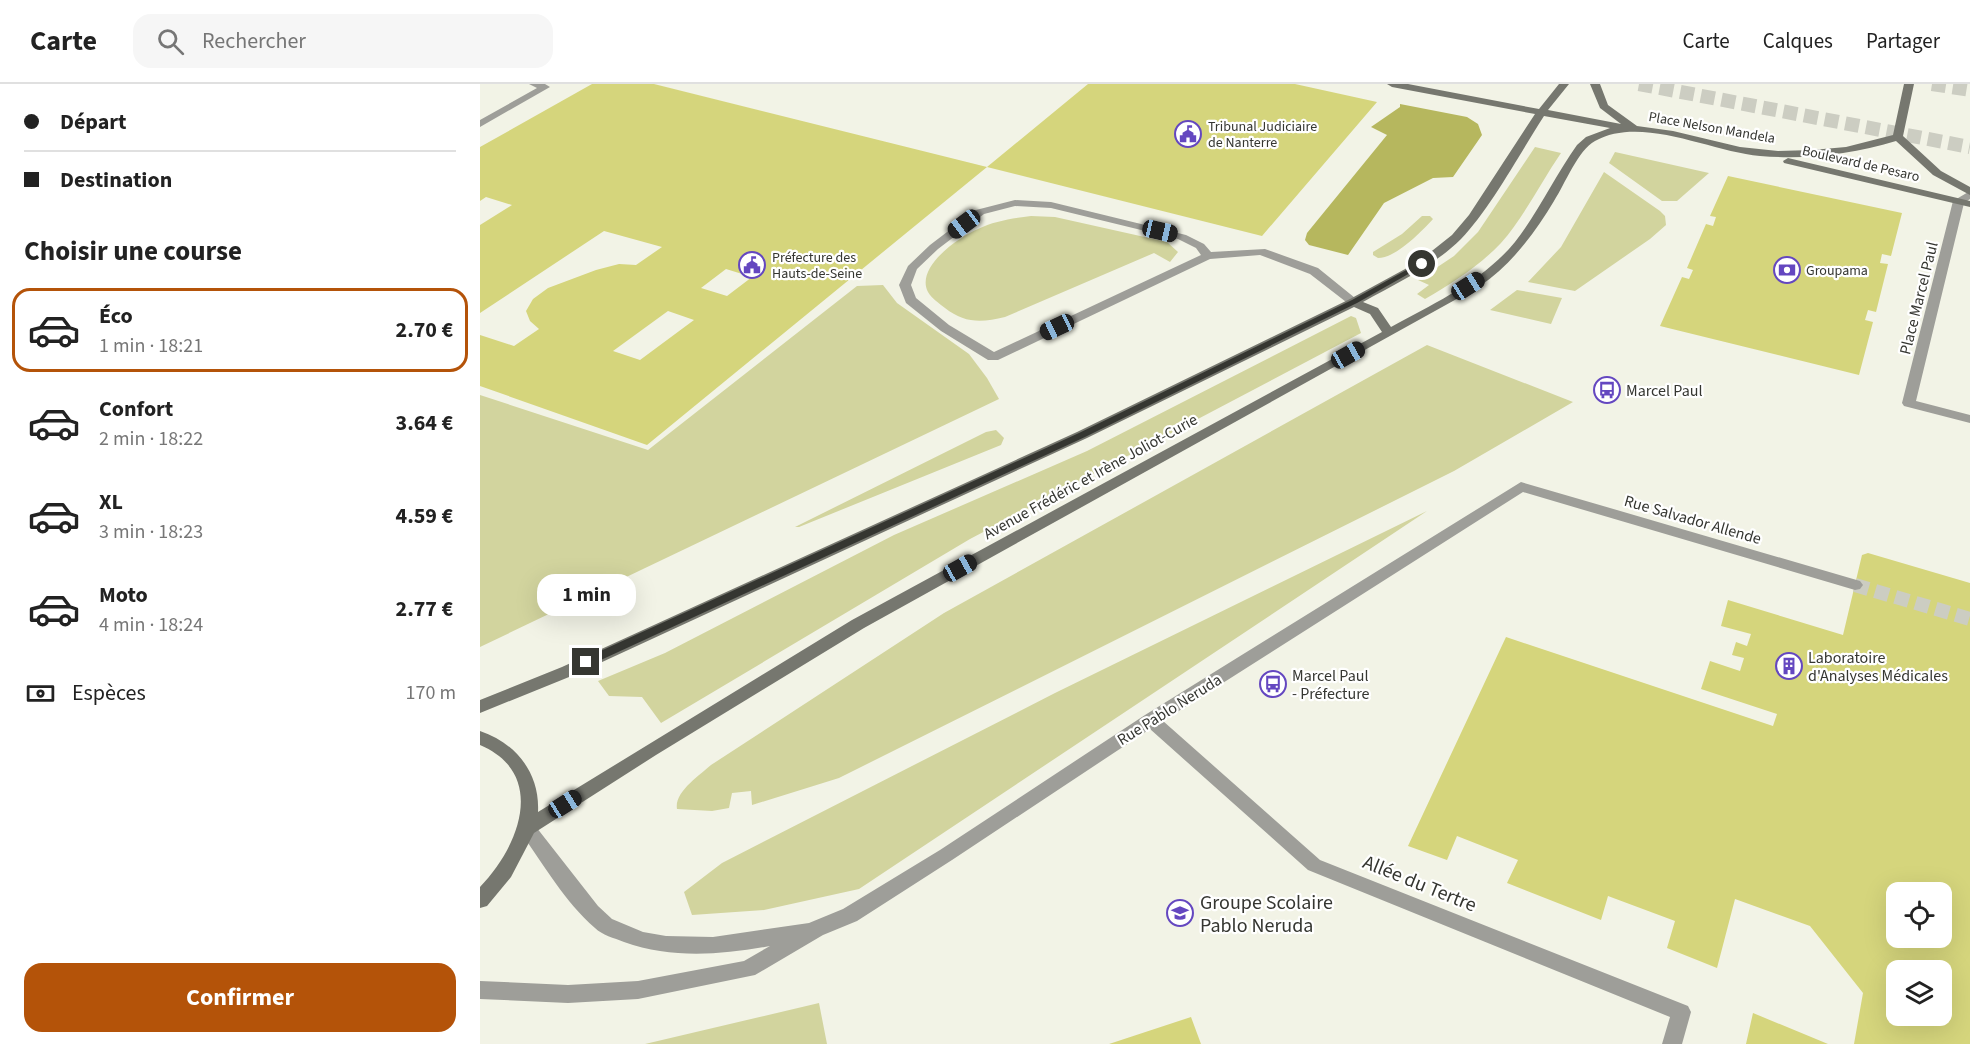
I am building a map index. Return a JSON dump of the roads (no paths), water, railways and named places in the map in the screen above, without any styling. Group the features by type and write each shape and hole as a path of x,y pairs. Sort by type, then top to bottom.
{"main road":[{"path":"1392,84 1636,130"},
{"path":"1541,112 1564,84"},
{"name":"Place Nelson Mandela","path":"1595,84 1604,106 1636,130 1672,134 1756,153 1797,155 1847,152 1898,137"},
{"path":"1909,84 1898,137 1937,173 1970,193"},
{"name":"Avenue Frédéric et Irène Joliot-Curie","path":"480,707 568,670 1082,435 1354,302 1422,264 1456,237 1473,217 1541,112"},
{"name":"Avenue Frédéric et Irène Joliot-Curie","path":"527,828 650,750 858,624 1433,309 1503,262 1590,140 1608,132 1636,130"},
{"name":"Boulevard de Pesaro","path":"1756,153 1965,202"},
{"path":"1354,302 1374,311 1389,333"},
{"path":"480,738 509,754 524,774 531,799 527,828 515,857 494,886 480,900"}],"street":[{"path":"480,124 545,87 534,84"},
{"path":"1965,202 1970,193"},
{"name":"Place Marcel Paul","path":"1965,202 1931,314 1909,403 1970,419"},
{"path":"1208,256 1200,246 1182,237 1051,205 1015,203 980,212 934,247 912,268 905,285 910,300 945,328 993,357 1208,256 1261,251 1314,271 1354,302"},
{"name":"Rue Pablo Neruda","path":"480,990 568,994 638,990 748,969 816,929 850,915 1151,720 1521,487"},
{"name":"Rue Salvador Allende","path":"1521,487 1855,585"},
{"name":"Allée du Tertre","path":"1151,720 1314,865 1681,1012 1672,1044"},
{"name":"Rue Pablo Neruda","path":"527,828 603,924 628,936 652,942 683,945 731,944 816,929"}],"tunnel":[{"path":"1639,84 1970,147"},
{"path":"1932,84 1970,90"},
{"path":"1855,585 1970,619"}],"place":[{"name":"Tribunal Judiciaire de Nanterre","path":"1188,134"},
{"name":"Préfecture des Hauts-de-Seine","path":"752,265"},
{"name":"Groupama","path":"1787,270"},
{"name":"Marcel Paul","path":"1607,390"},
{"name":"Laboratoire d'Analyses Médicales","path":"1789,666"},
{"name":"Marcel Paul - Préfecture","path":"1273,684"},
{"name":"Groupe Scolaire Pablo Neruda","path":"1180,913"}]}
